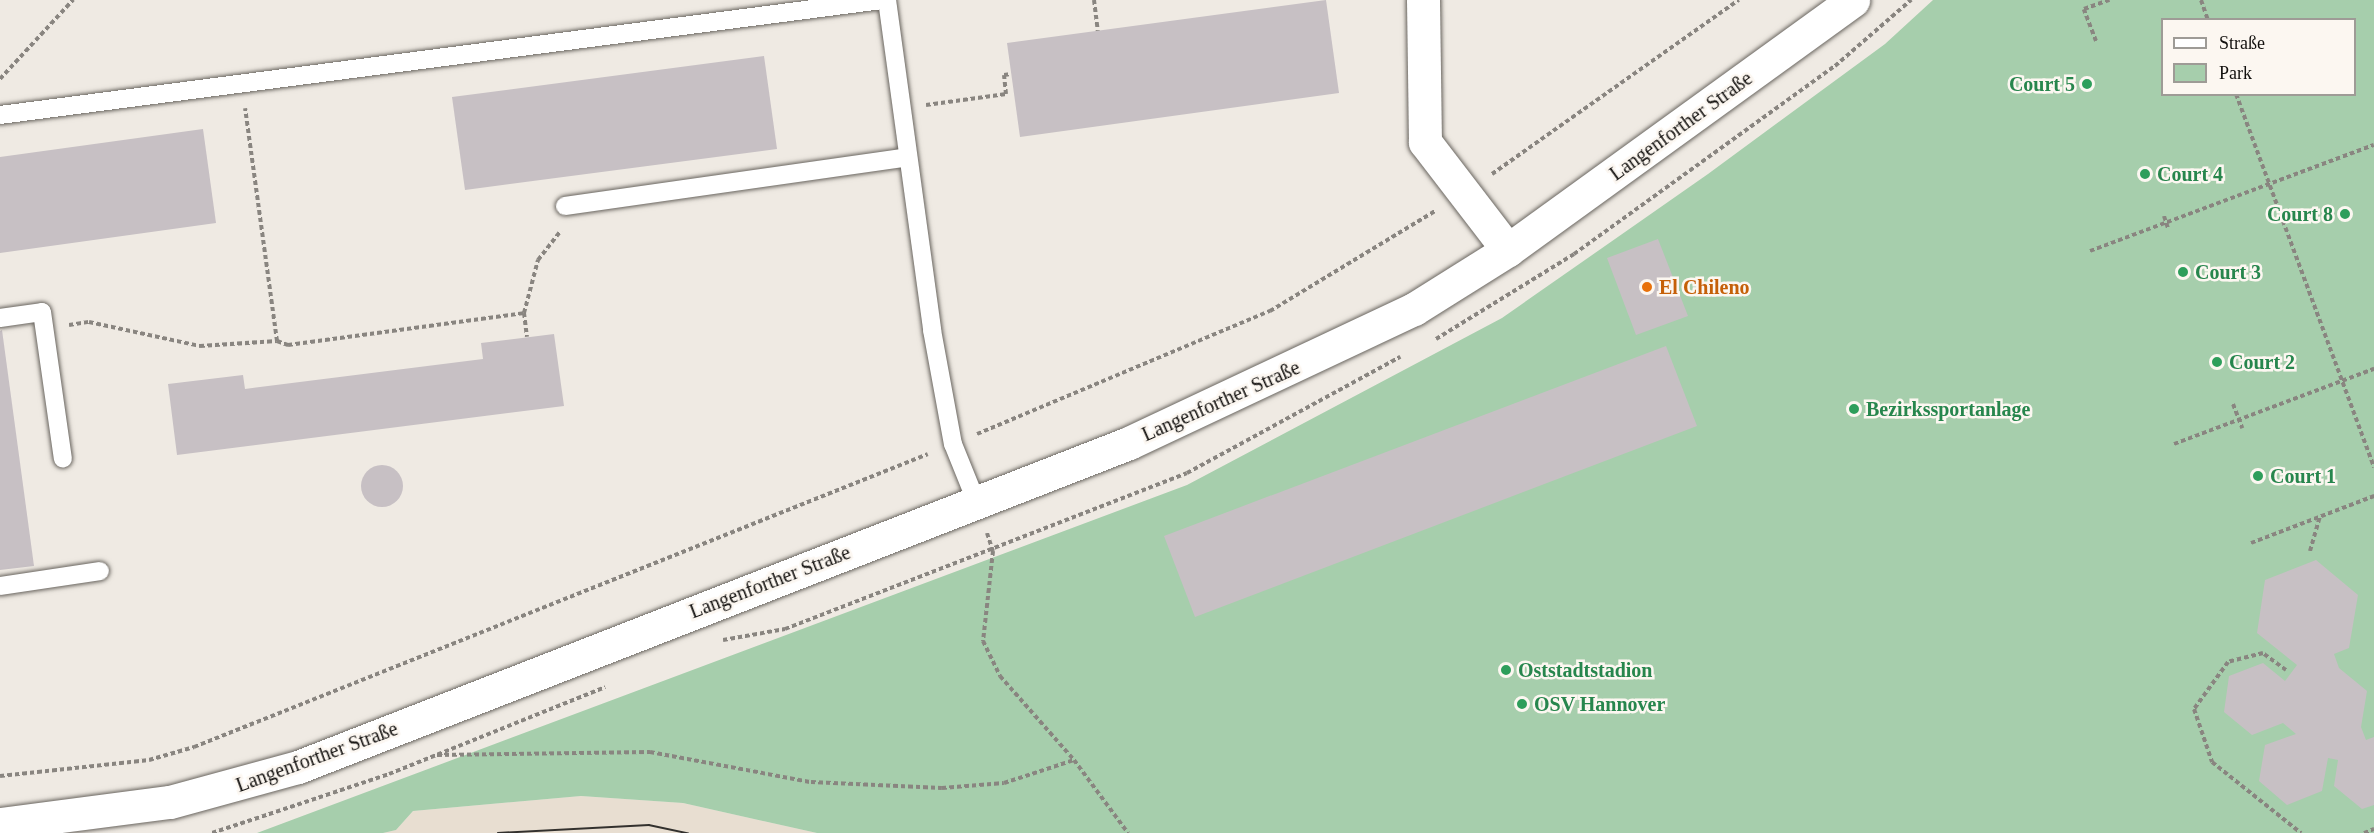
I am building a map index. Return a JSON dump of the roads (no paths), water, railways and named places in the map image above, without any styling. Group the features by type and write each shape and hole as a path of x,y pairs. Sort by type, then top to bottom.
{"main road":[{"path":"1423,0 1425,142 1508,250"},
{"name":"Langenforther Straße","path":"0,824 170,802 298,767 1129,443 1298,367 1413,309 1508,250 1852,0"}],"lane":[{"path":"0,115 882,0"},
{"path":"887,0 908,157 953,444 976,501"},
{"path":"565,206 908,157"},
{"path":"0,318 42,312 63,459"},
{"path":"0,586 100,571"}],"tram line":[{"path":"498,833 649,825 688,833"}],"place":[{"name":"Court 5","path":"2087,84"},
{"name":"Court 4","path":"2145,174"},
{"name":"Court 8","path":"2345,214"},
{"name":"Court 3","path":"2183,272"},
{"name":"El Chileno","path":"1647,287"},
{"name":"Court 2","path":"2217,362"},
{"name":"Bezirkssportanlage","path":"1854,409"},
{"name":"Court 1","path":"2258,476"},
{"name":"Oststadtstadion","path":"1506,670"},
{"name":"OSV Hannover","path":"1522,704"}]}
